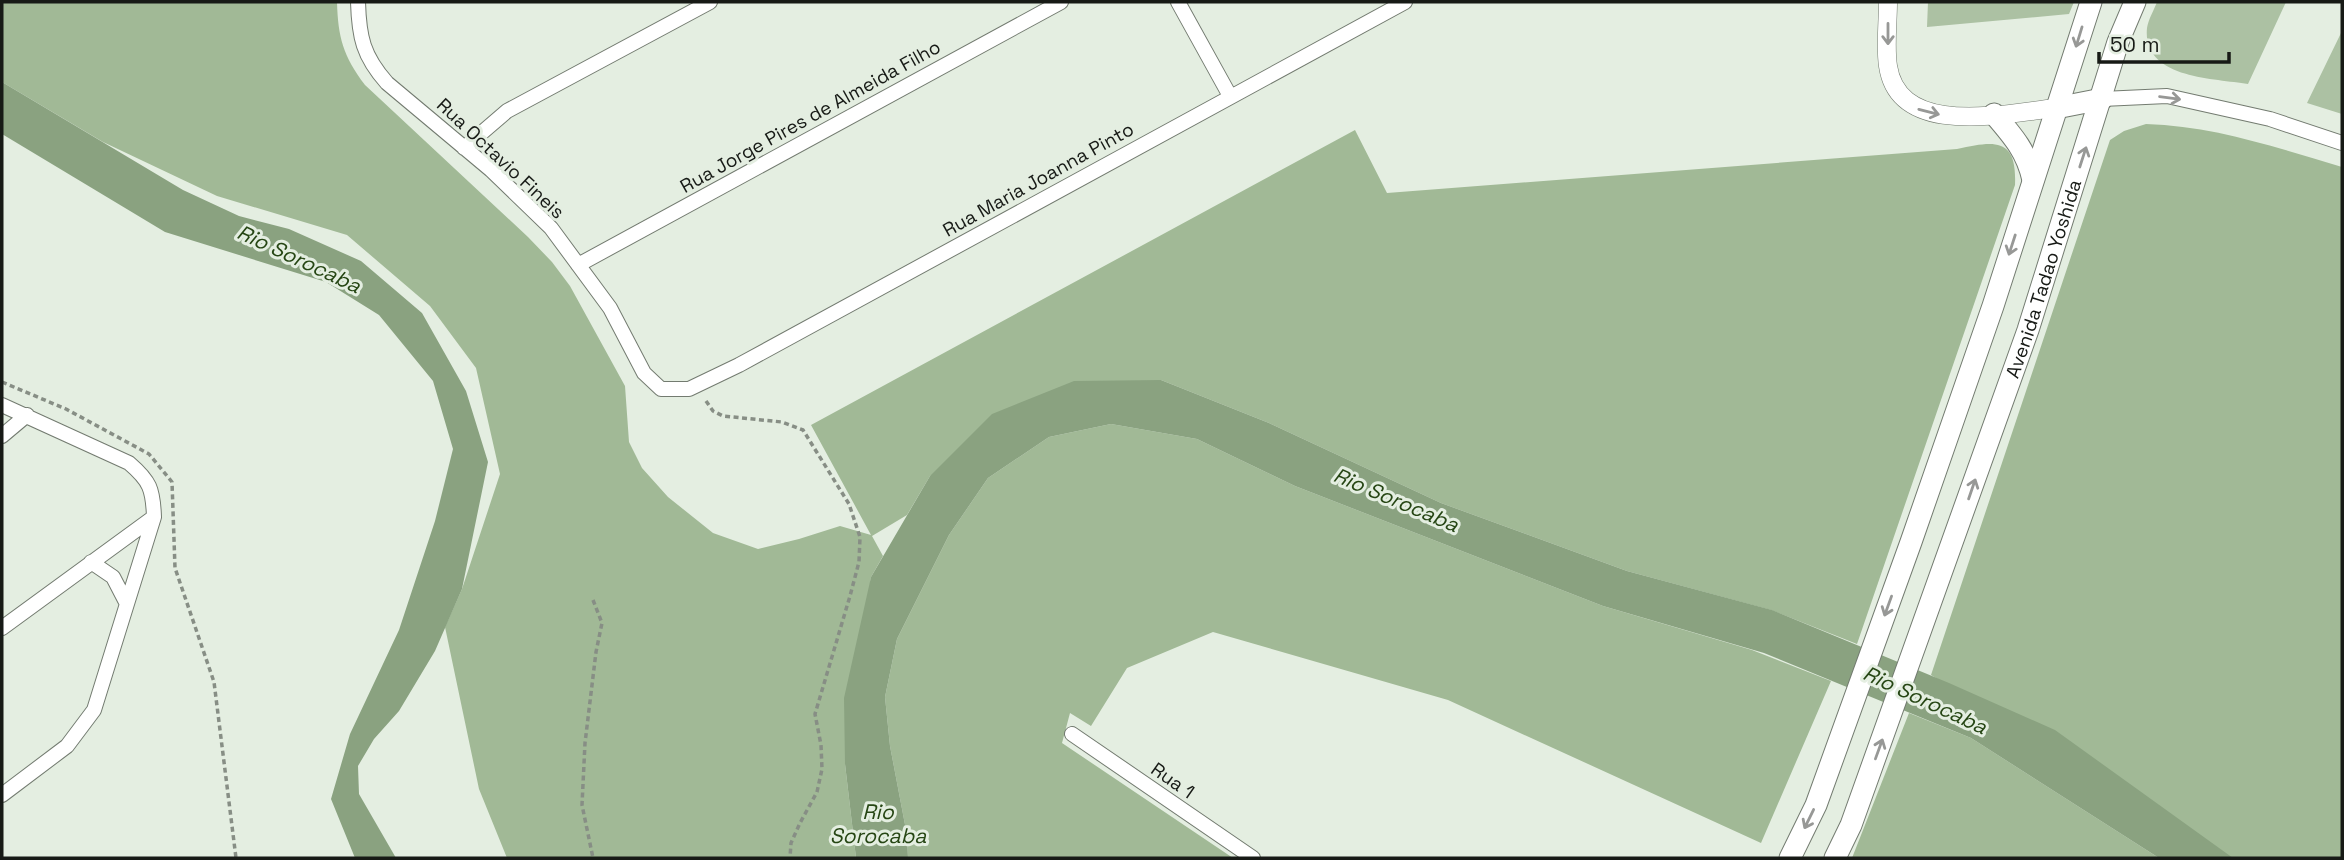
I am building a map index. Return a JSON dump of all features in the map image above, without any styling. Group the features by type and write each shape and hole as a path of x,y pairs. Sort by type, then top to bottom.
{"main road":[{"path":"1790,858 1816,805 1912,542 2091,2"},
{"name":"Avenida Tadao Yoshida","path":"1835,858 1852,825 2028,330 2118,42 2135,2"},
{"path":"2056,107 2102,99"},
{"path":"1994,114 2029,162 2033,180"}],"street":[{"name":"Rua Octavio Fineis","path":"358,2 361,38 373,66 387,83 491,170 551,228 610,308 644,373 661,389 689,389"},
{"path":"464,148 508,111 710,2"},
{"name":"Rua Jorge Pires de Almeida Filho","path":"578,265 1061,2"},
{"path":"1178,2 1230,96"},
{"name":"Rua Maria Joanna Pinto","path":"689,389 751,358 1405,2"},
{"path":"1888,2 1888,67 1894,84 1908,103 1920,111 1935,115 1994,114 2056,107"},
{"path":"2102,99 2166,96 2270,118 2342,143"},
{"path":"2,405 129,463 144,476 153,494 153,517 94,710 67,746 2,795"},
{"path":"2,436 27,415"},
{"path":"2,628 153,517"},
{"path":"91,562 113,577 126,602"},
{"name":"Rua 1","path":"1072,734 1253,858"}],"path":[{"path":"2,382 66,409 149,454 172,482 175,568 214,682 236,858"},
{"path":"706,401 713,411 723,416 782,422 803,430 849,505 860,537 859,562 815,714 822,769 817,792 800,823 790,858"},
{"path":"593,600 602,623 585,743 582,805 593,858"}],"shaded area":[{"path":"2,2 337,2 343,46 351,65 365,85 528,237 570,286 625,386 629,442 642,468 668,497 713,533 758,549 840,526 871,535 811,425 1355,130 1387,193 1957,149 1982,144 1993,144 2008,150 2015,169 2015,185 1857,644 1771,610 1627,571 1441,503 1269,423 1161,380 930,476 907,515 872,536 883,556 871,577 845,764 856,858 507,858 479,789 445,627 462,589 500,474 476,368 430,306 347,235 217,196 103,142 2,82"},
{"path":"1928,2 2074,2 2069,14 1927,27"},
{"path":"2157,2 2286,2 2248,84 2183,73 2168,67 2156,57 2149,45 2147,28"},
{"path":"2342,34 2342,114 2307,103"},
{"path":"2146,124 2221,133 2342,167 2342,858 2231,858 1931,675 2110,140 2124,131"},
{"path":"1111,424 1197,439 1295,486 1603,606 1752,650 1831,681 1761,843 1448,700 1213,632 1127,668 1091,726 1070,713 1062,743 1233,858 908,858 907,835 890,746 885,697 897,639 949,535 988,478 1049,437"},
{"path":"1909,713 1971,738 2159,858 1852,858"}],"water":[{"name":"Rio Sorocaba","path":"2,82 183,190 239,216 289,229 361,261 422,313 466,391 488,462 462,589 435,651 399,711 374,739 358,766 359,794 396,858 355,858 331,799 350,734 399,630 435,521 453,449 433,381 379,315 326,282 165,232 2,134"},
{"name":"Rio Sorocaba","path":"1161,380 1269,423 1441,503 1627,571 1772,610 2055,730 2233,858 2159,858 1971,738 1764,653 1603,606 1295,486 1197,439 1111,424 1049,437 988,478 949,535 897,639 885,697 890,746 907,835 908,858 856,858 845,764 844,698 871,577 930,476 992,414 1074,381"}]}
